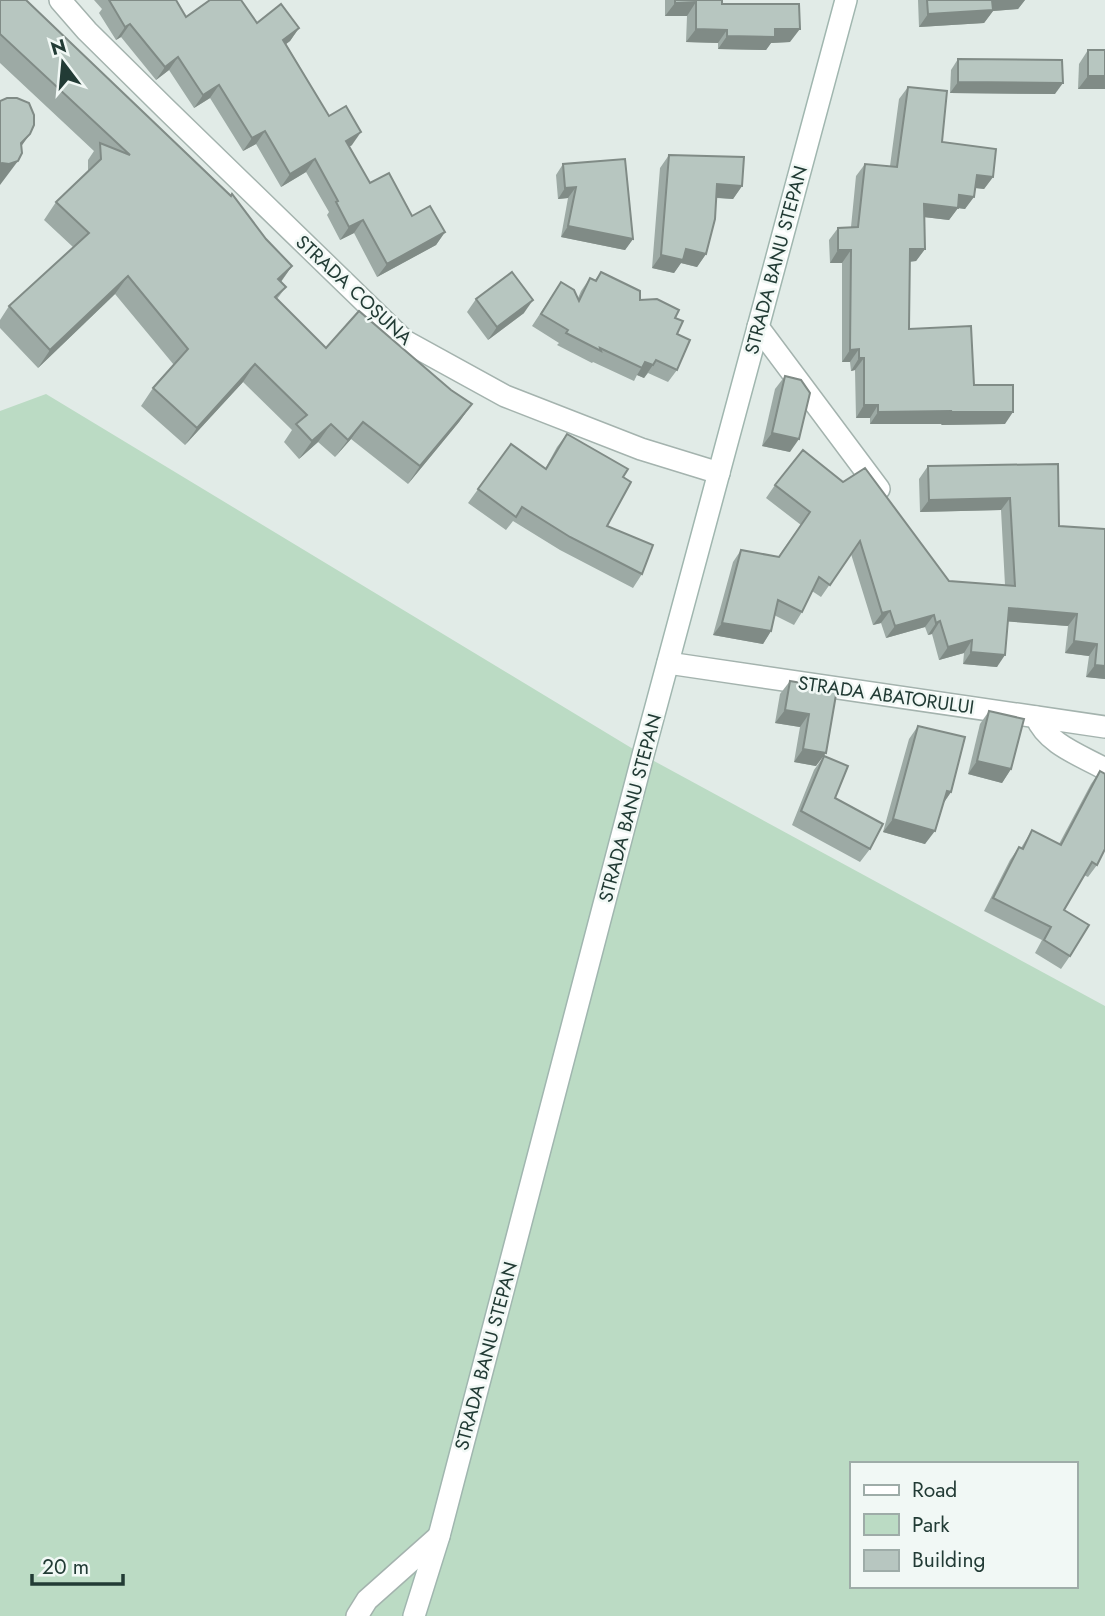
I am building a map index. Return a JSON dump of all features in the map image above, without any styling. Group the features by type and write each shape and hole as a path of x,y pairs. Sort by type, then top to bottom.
{"street":[{"name":"STRADA COȘUNA","path":"60,0 176,118 405,341 505,396 641,449 719,472"},
{"name":"STRADA BANU STEPAN","path":"414,1616 439,1536 668,663 846,0"},
{"path":"758,327 888,501"},
{"name":"STRADA ABATORULUI","path":"668,663 1105,727"},
{"path":"1036,717 1041,729 1058,743 1105,769"},
{"path":"357,1616 367,1600 439,1536"}],"green space":[{"path":"46,394 643,755 1105,1006 1105,1616 0,1616 0,411"}],"building":[{"path":"0,0 26,0 231,196 232,194 266,239 292,266 278,279 286,287 275,297 326,348 359,311 451,390 472,404 420,466 363,422 348,440 331,424 312,441 296,424 307,415 255,364 197,428 153,388 188,349 128,276 50,350 9,306 89,233 56,202 101,159 100,143 130,155 0,34"},
{"path":"109,0 176,0 186,17 210,0 241,0 257,23 281,4 299,28 283,40 329,116 346,106 361,132 346,141 370,183 389,173 412,216 430,206 445,232 387,264 363,220 349,227 315,159 290,174 265,131 252,138 219,85 203,95 178,57 165,67 130,24 125,27"},
{"path":"675,0 722,0 722,4 799,4 800,29 775,29 775,37 727,36 727,30 696,29 696,2 675,3"},
{"path":"927,0 992,0 993,10 928,14"},
{"path":"1088,50 1105,50 1105,76 1088,76"},
{"path":"958,59 1062,60 1063,83 958,82"},
{"path":"908,87 947,91 942,142 996,149 993,177 977,175 974,197 959,195 958,208 924,204 925,249 910,249 909,329 971,326 974,385 1013,385 1013,412 878,412 878,405 864,405 864,358 859,358 859,349 850,350 851,250 838,250 838,228 858,227 865,164 897,167"},
{"path":"17,98 29,103 34,115 34,125 21,143 22,153 18,161 0,165 0,101"},
{"path":"669,155 744,157 742,186 717,184 715,219 706,254 686,249 683,260 661,255"},
{"path":"625,159 633,239 568,226 576,187 565,188 563,164"},
{"path":"512,272 533,300 497,327 476,299"},
{"path":"601,272 640,291 640,300 657,299 679,310 675,318 683,321 677,334 690,340 677,370 656,360 653,365 645,362 642,368 566,333 568,330 541,314 561,282 574,290 579,301 590,278 596,281"},
{"path":"785,376 801,380 810,393 799,439 772,433"},
{"path":"567,434 628,469 623,477 631,482 607,526 653,545 642,574 570,537 522,507 516,517 478,489 511,444 546,469"},
{"path":"803,450 843,482 865,468 949,581 1015,586 1010,498 929,500 928,466 1058,464 1059,526 1105,529 1105,666 1095,665 1097,644 1074,641 1077,614 1009,608 1005,655 971,652 972,640 948,647 940,621 936,623 934,615 895,626 890,611 882,613 860,541 830,585 819,577 802,612 778,600 771,631 722,623 741,550 779,557 810,512 775,485"},
{"path":"790,681 837,689 826,753 803,749 809,714 785,710"},
{"path":"989,711 1024,719 1011,769 977,761"},
{"path":"918,726 965,737 951,792 947,791 935,831 893,819"},
{"path":"824,756 848,766 835,798 883,824 870,849 801,811"},
{"path":"1100,771 1105,774 1105,849 1097,865 1092,862 1064,910 1089,925 1070,956 1044,940 1051,927 993,898 1019,847 1023,849 1032,830 1061,845"}]}
